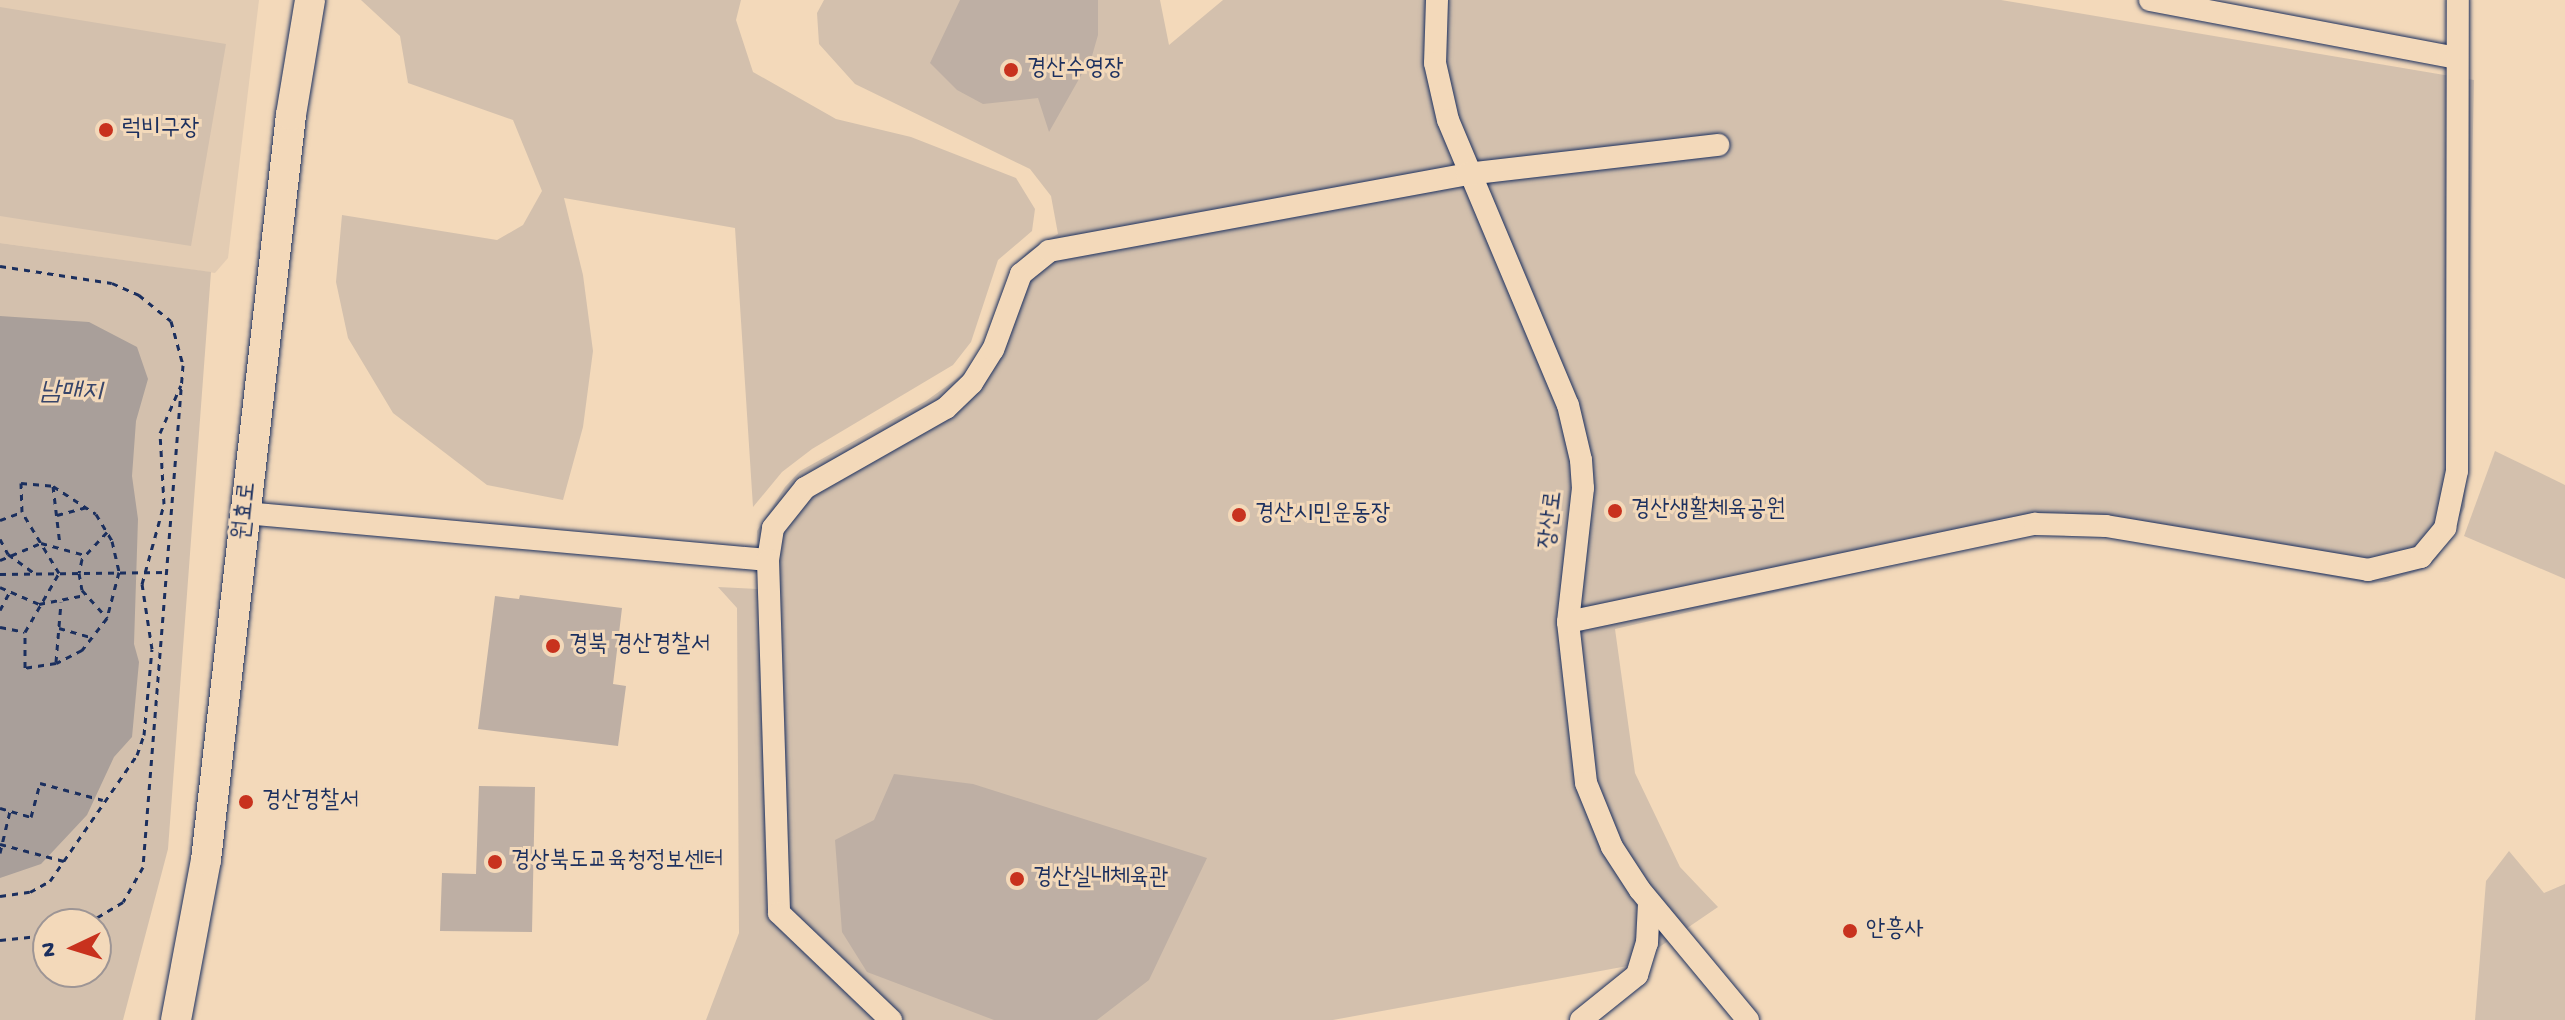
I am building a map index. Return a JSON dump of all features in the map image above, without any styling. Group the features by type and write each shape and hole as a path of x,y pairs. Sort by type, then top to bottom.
{"main road":[{"name":"원효로","path":"176,1020 206,860 245,513 310,0"}],"street":[{"name":"장산로","path":"1437,0 1439,89 1467,174 1576,431 1583,488 1568,622 1586,783 1612,847 1649,903 1748,1020"},
{"path":"2150,0 2457,58"},
{"path":"1568,622 2035,524 2106,526 2368,570 2421,557 2445,528 2457,471 2458,0"},
{"path":"891,1020 779,913 768,560 773,528 805,488 946,408 972,383 993,350 1021,274 1049,251 1467,174 1718,145"},
{"path":"245,513 768,560"},
{"path":"1581,1020 1637,975 1647,943 1649,903"}],"path":[{"path":"0,266 112,283 139,295 171,321 183,365 143,867 123,902 112,909"},
{"path":"0,896 30,892 50,881 101,799 137,755 144,735 152,649 143,611 145,573 164,504 160,433 182,384"},
{"path":"21,483 53,486 87,507 107,532 119,572 107,618 93,638 56,663 25,668 25,632 59,573 22,512 21,483"},
{"path":"53,486 60,545"},
{"path":"57,515 87,507"},
{"path":"0,520 22,512"},
{"path":"107,532 85,555 79,573 85,595 107,618"},
{"path":"0,539 8,554 35,574"},
{"path":"0,560 8,554 41,543 60,545 85,555"},
{"path":"0,574 168,572"},
{"path":"0,587 39,604 85,595"},
{"path":"0,610 9,593"},
{"path":"56,663 61,602"},
{"path":"0,627 25,632"},
{"path":"59,628 93,638"},
{"path":"0,808 31,817 40,783 101,799"},
{"path":"0,853 10,811"},
{"path":"1,844 64,861"},
{"path":"0,940 32,937"}],"shaded area":[{"name":"럭비구장","path":"0,0 259,0 228,258 215,273 0,243"},
{"path":"361,0 741,0 736,20 753,72 836,119 911,137 1016,178 1035,209 1032,231 998,260 971,342 953,365 812,449 782,472 753,507 735,228 564,198 583,275 593,351 583,427 563,500 487,485 393,413 348,338 336,282 342,215 497,240 523,225 542,191 513,120 408,83 400,36"},
{"name":"경산생활체육공원","path":"824,0 1160,0 1169,45 1223,0 2001,0 2474,80 2465,507 2438,557 2426,568 2387,582 2367,583 2090,533 2029,534 1615,629 1635,773 1680,867 1718,907 1633,965 1333,1020 706,1020 739,933 737,608 718,587 758,589 757,531 785,487 800,471 926,401 962,375 982,355 1013,268 1029,250 1058,234 1051,196 1030,169 855,84 819,44 817,13"},
{"name":"럭비구장","path":"0,7 226,44 191,246 0,216"},
{"path":"0,243 211,272 168,849 123,1020 0,1020"},
{"path":"2495,451 2565,485 2565,579 2464,536"},
{"path":"2509,851 2544,893 2565,884 2565,1020 2475,1020 2486,881"}],"water":[{"name":"남매지","path":"0,316 89,322 137,347 148,379 136,421 132,476 138,519 134,644 139,662 132,737 114,757 87,815 41,864 0,878"}],"building":[{"name":"경산수영장","path":"960,0 1098,0 1098,35 1092,56 1049,132 1038,98 983,104 957,90 930,63"},
{"name":"경북 경산경찰서","path":"520,595 622,608 613,684 626,686 618,746 478,729 495,596 519,599"},
{"name":"경산실내체육관","path":"894,774 973,784 1207,858 1149,980 1097,1020 994,1020 867,972 842,932 835,840 874,820"},
{"path":"479,786 535,787 532,932 440,931 442,873 476,874"}],"place":[{"name":"경산수영장","path":"1011,70"},
{"name":"럭비구장","path":"106,130"},
{"name":"경산생활체육공원","path":"1615,511"},
{"name":"경산시민운동장","path":"1239,515"},
{"name":"경북 경산경찰서","path":"553,646"},
{"name":"경산경찰서","path":"246,802"},
{"name":"경상북도교육청정보센터","path":"495,862"},
{"name":"경산실내체육관","path":"1017,879"},
{"name":"안흥사","path":"1850,931"}]}
